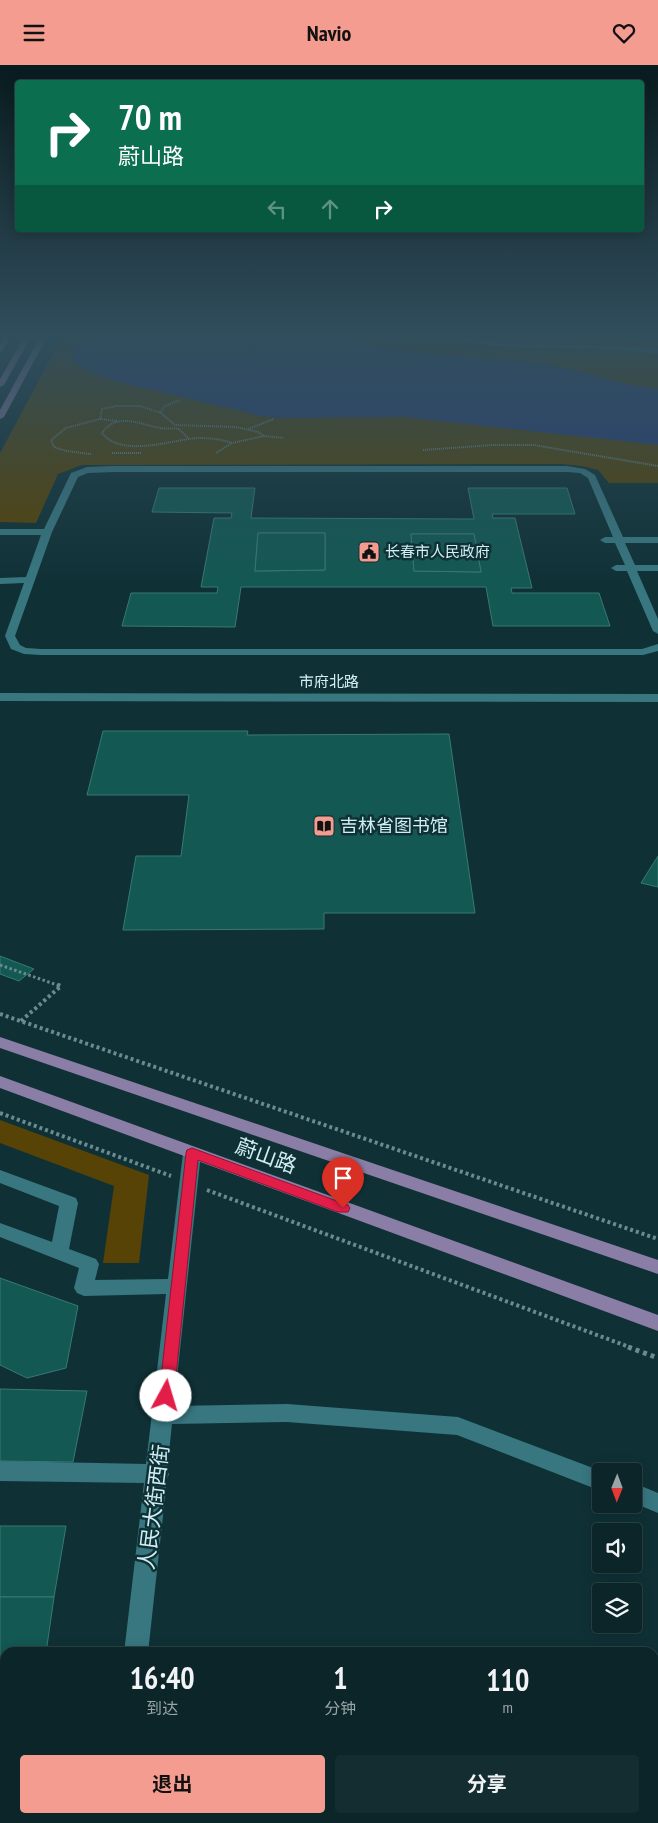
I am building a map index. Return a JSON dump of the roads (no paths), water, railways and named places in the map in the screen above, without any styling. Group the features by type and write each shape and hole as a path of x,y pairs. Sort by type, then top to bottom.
{"main road":[{"name":"蔚山路","path":"0,1042 658,1267"},
{"name":"蔚山路","path":"0,1082 658,1323"}],"street":[{"path":"658,631 592,477 582,471 566,469 88,470 74,475 48,531 10,636 15,647 24,651 356,649 643,652 658,647"},
{"path":"0,532 48,531"},
{"path":"605,540 658,540"},
{"path":"39,554 52,554"},
{"path":"616,568 658,568"},
{"path":"0,581 30,580"},
{"name":"市府北路","path":"0,697 658,697"},
{"name":"人民大街西街","path":"137,1647 158,1473 192,1153"},
{"path":"0,1176 69,1203 59,1253"},
{"path":"0,1230 88,1264 84,1288 178,1286"},
{"path":"164,1415 287,1413 458,1426 592,1478"},
{"path":"0,1471 158,1473"},
{"path":"642,1496 658,1503"}],"water":[{"path":"423,419 658,419 658,445"}],"place":[{"name":"长春市人民政府","path":"369,552"},
{"name":"吉林省图书馆","path":"324,826"}]}
